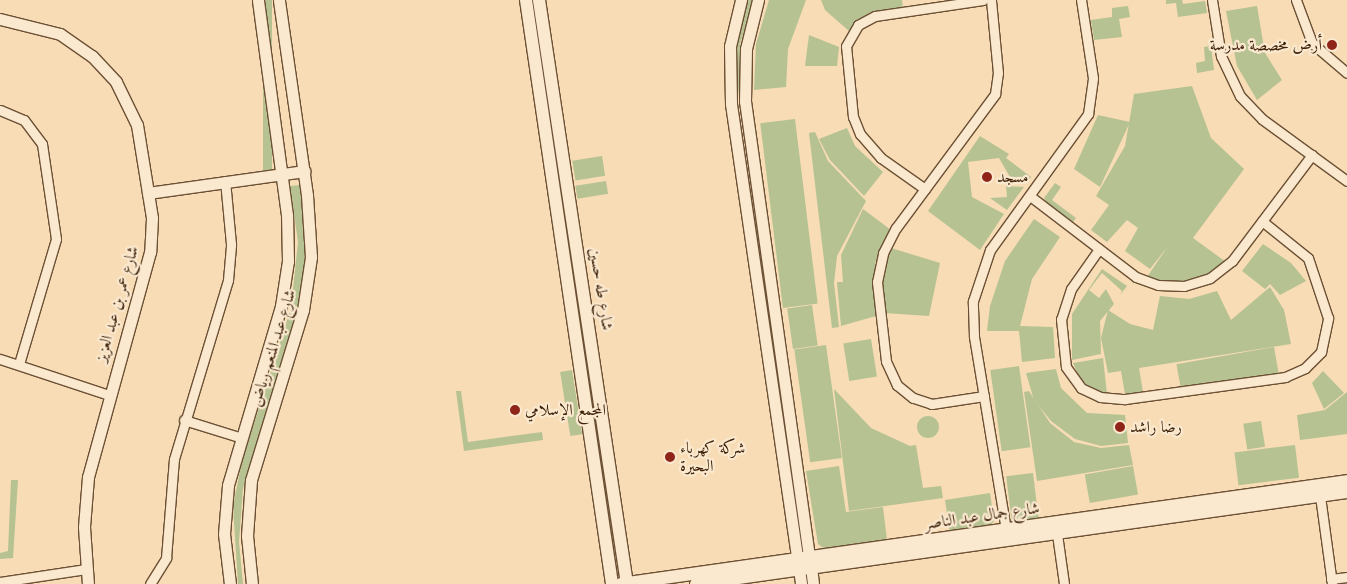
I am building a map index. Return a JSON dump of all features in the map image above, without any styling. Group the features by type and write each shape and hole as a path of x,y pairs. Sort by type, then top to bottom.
{"main road":[{"name":"شارع طه حسين","path":"526,0 555,209 612,584"},
{"name":"شارع طه حسين","path":"540,0 572,206 625,584"},
{"path":"555,209 572,206"},
{"name":"شارع جمال عبد الناصر","path":"928,546 1006,530 1347,481"},
{"name":"شارع جمال عبد الناصر","path":"625,584 692,581 804,562 928,546 1057,534 1347,492"}],"street":[{"name":"شارع عبد المنعم رياض","path":"230,584 225,509 239,437 286,276 288,230 258,0"},
{"name":"شارع عبد المنعم رياض","path":"252,584 247,536 251,480 309,284 311,231 279,0"},
{"path":"741,0 730,46 731,104 804,562 813,584"},
{"path":"758,0 746,49 745,101 804,562 801,584"},
{"path":"925,189 875,153 860,134 844,58 848,40 863,21 929,4 983,0"},
{"path":"984,396 926,403 902,390 887,367 877,291 880,263 890,236 995,94 998,72 991,0"},
{"path":"1006,530 972,324 974,290 990,250 1080,130 1091,105 1093,78 1082,0"},
{"path":"1212,0 1221,56 1237,91 1262,119 1347,181"},
{"path":"1296,0 1312,43 1347,73"},
{"name":"شارع عمر بن عبد العزيز","path":"0,19 60,34 108,73 137,125 148,193 150,252 109,395 87,485 86,569 88,584"},
{"path":"731,104 745,101"},
{"path":"0,110 24,120 39,137 56,238 19,364"},
{"path":"1030,196 1143,280 1184,286 1225,268 1312,155"},
{"path":"148,193 304,171"},
{"path":"150,584 166,558 170,479 184,420 228,280 231,244 225,181"},
{"path":"1099,249 1071,289 1061,319 1066,367 1087,392 1125,399 1285,377 1305,368 1320,352 1328,318 1308,258 1262,221"},
{"path":"0,359 109,395"},
{"path":"184,420 239,437"},
{"path":"1320,496 1332,582 1347,577"},
{"path":"1057,534 1064,584"},
{"path":"0,582 86,569"}],"green space":[{"path":"263,0 272,0 272,170 263,170"},
{"path":"748,0 754,0 740,44 739,96 734,53"},
{"path":"769,0 806,0 788,49 786,87 754,90 756,44"},
{"path":"821,0 902,0 903,9 865,19 849,31 825,10"},
{"path":"1166,0 1182,0 1183,4 1205,1 1207,13 1178,17 1176,3 1166,4"},
{"path":"1128,6 1130,17 1119,19 1122,37 1094,40 1091,20 1112,17 1112,8"},
{"path":"1257,6 1265,53 1282,80 1257,100 1237,66 1226,11"},
{"path":"809,35 839,47 837,66 805,66"},
{"path":"1211,46 1214,70 1197,73 1196,63 1205,61 1204,47"},
{"path":"1192,86 1211,138 1244,169 1193,238 1226,262 1194,282 1165,285 1147,277 1168,246 1150,269 1125,251 1138,228 1127,220 1107,242 1091,230 1109,205 1096,196 1125,146 1134,94"},
{"path":"1098,115 1130,122 1100,187 1074,169"},
{"path":"795,119 818,304 783,308 760,123"},
{"path":"847,128 855,146 883,172 864,196 830,160 819,139"},
{"path":"815,132 828,161 866,201 837,256 834,283 839,327 832,328 809,133"},
{"path":"980,136 1009,154 1006,158 1031,177 1028,182 1010,177 999,158 968,162 972,197 1004,214 980,250 928,211"},
{"path":"602,156 605,176 575,180 572,161"},
{"path":"606,181 608,194 577,199 575,186"},
{"path":"1055,183 1061,187 1052,200 1076,218 1073,222 1046,203 1044,198"},
{"path":"300,185 306,240 304,270 295,321 243,488 239,542 243,584 238,584 233,506 242,461 291,308 298,242 290,186"},
{"path":"1006,186 1024,187 1007,210 990,198 1007,197"},
{"path":"863,209 891,230 875,263 876,316 841,326 837,282 843,282 841,255"},
{"path":"563,216 567,216 617,548 609,531"},
{"path":"1034,219 1060,237 1032,279 1020,326 1053,327 1055,358 1022,362 1019,331 987,331 990,306 1005,261"},
{"path":"1263,244 1291,263 1306,281 1280,295 1270,284 1265,289 1242,271"},
{"path":"891,248 940,263 929,316 884,313 882,280"},
{"path":"1102,269 1127,286 1120,295 1122,291 1102,273 1089,290 1099,298 1106,289 1114,304 1100,321 1101,354 1072,360 1072,314"},
{"path":"1270,287 1284,310 1291,344 1139,368 1143,392 1125,394 1121,371 1108,373 1101,338 1108,310 1130,324 1153,330 1160,296 1189,299 1217,291 1231,320"},
{"path":"812,305 818,346 793,349 787,308"},
{"path":"871,339 877,377 849,381 843,343"},
{"path":"826,345 842,458 810,462 794,349"},
{"path":"1274,347 1279,376 1182,393 1177,364"},
{"path":"1103,358 1107,394 1095,395 1082,384 1073,363"},
{"path":"1019,366 1030,447 1002,451 990,370"},
{"path":"1056,369 1061,388 1087,413 1125,415 1128,443 1101,446 1075,439 1051,421 1034,400 1026,373"},
{"path":"572,370 582,434 570,436 560,372"},
{"path":"1323,371 1344,393 1324,409 1312,383"},
{"path":"834,389 871,428 910,446 916,445 923,488 941,486 943,498 849,511"},
{"path":"456,391 461,391 468,442 542,432 543,440 464,451"},
{"path":"1029,391 1050,423 1074,442 1101,448 1129,445 1133,465 1037,481 1024,392"},
{"path":"1347,392 1347,434 1300,440 1297,415 1325,410"},
{"path":"924,416 932,416 939,423 939,431 932,438 924,438 917,431 917,423"},
{"path":"1261,421 1265,447 1247,449 1243,424"},
{"path":"1295,445 1299,478 1238,485 1234,452"},
{"path":"839,466 846,512 883,507 887,540 825,549 818,544 806,471"},
{"path":"1133,466 1138,495 1090,503 1085,475"},
{"path":"1033,473 1039,520 1012,523 1006,476"},
{"path":"11,480 18,480 13,558 0,559 0,553 8,551"},
{"path":"990,493 994,521 989,528 950,534 945,500"}],"place":[{"name":"أرض مخصصة مدرسة","path":"1332,45"},
{"name":"مسجد","path":"987,177"},
{"name":"المجمع الإسلامي","path":"515,410"},
{"name":"رضا راشد","path":"1120,427"},
{"name":"شركة كهرباء البحيرة","path":"670,457"}]}
